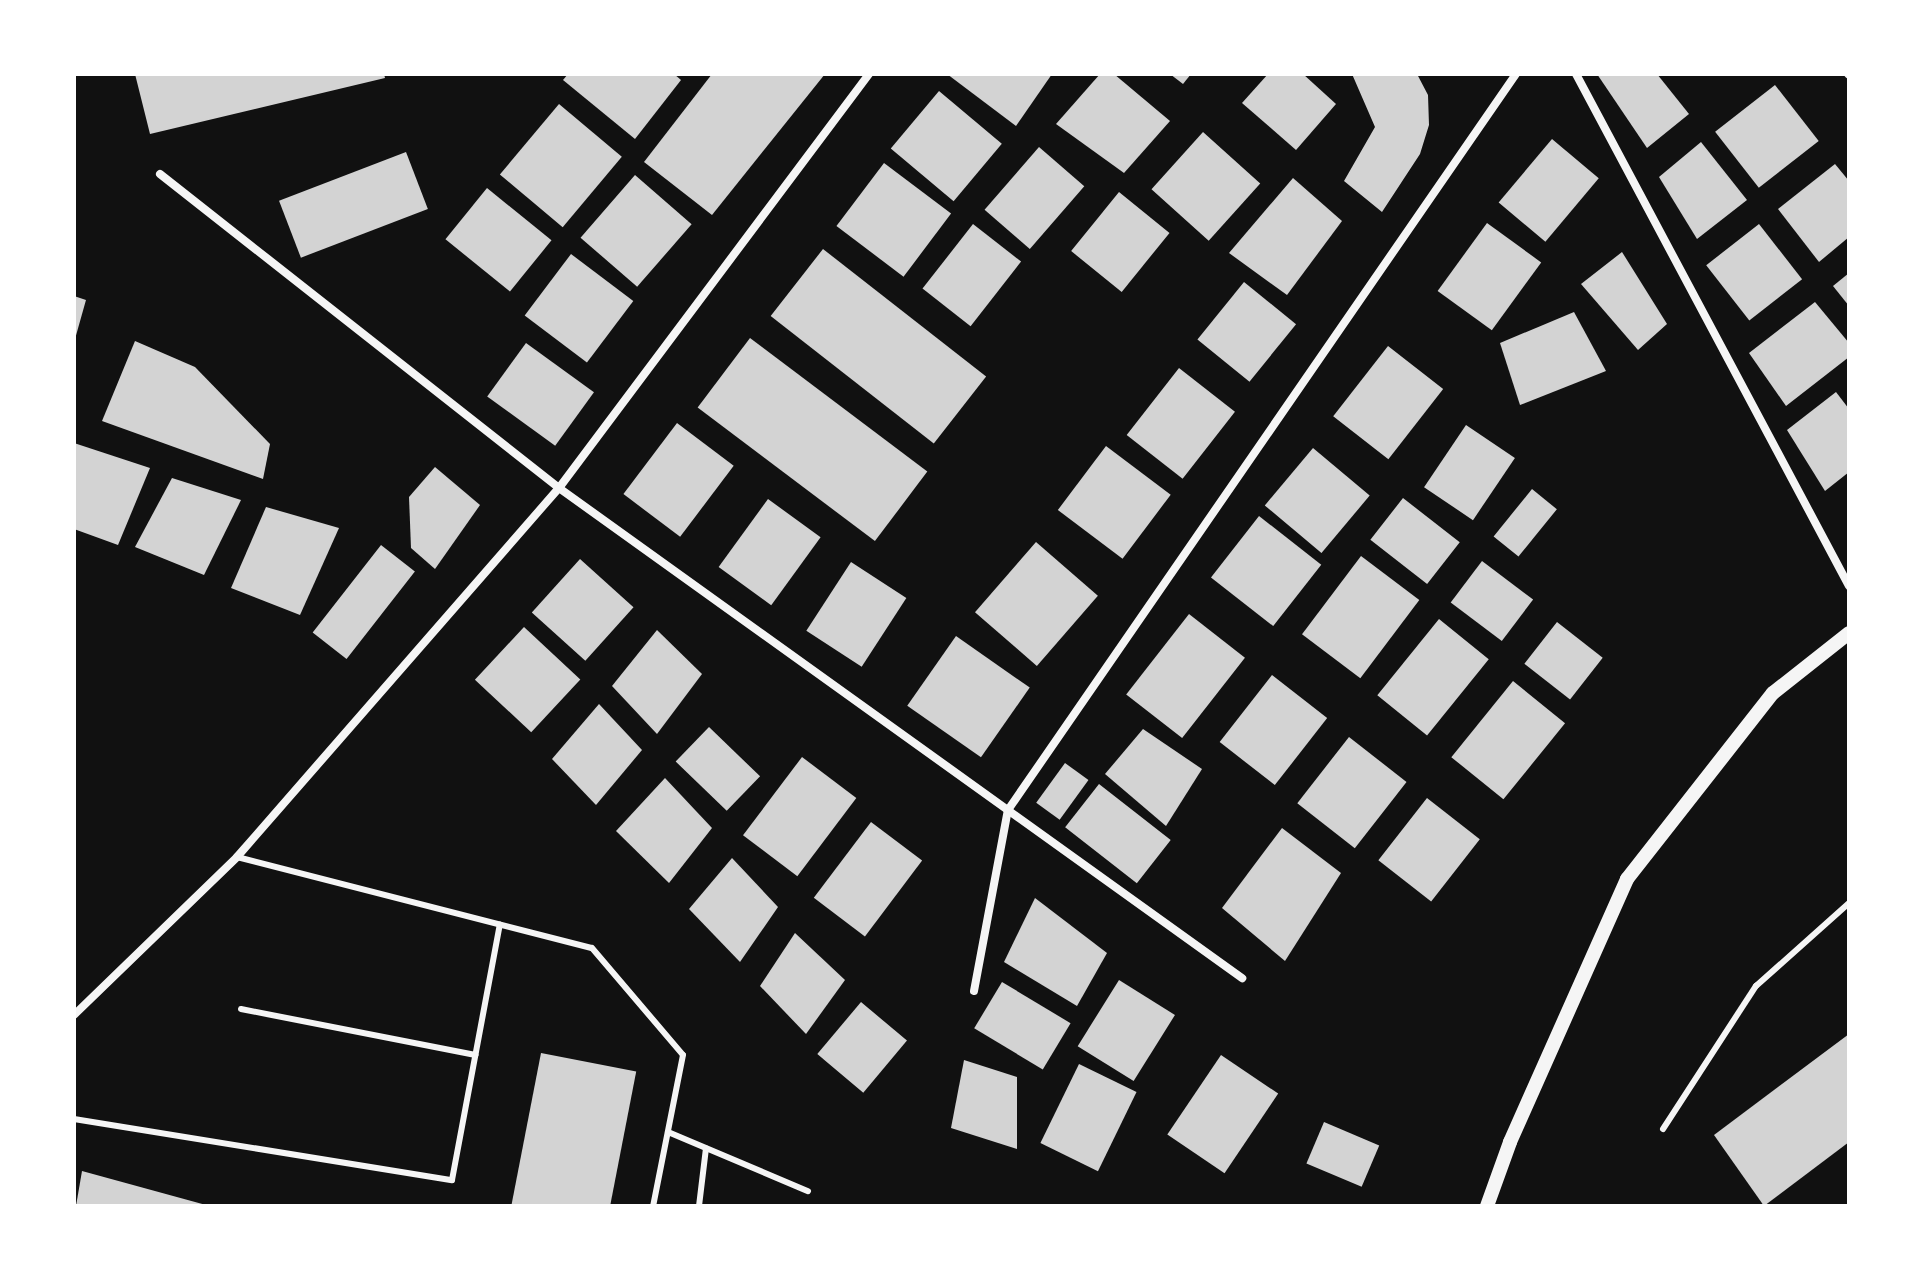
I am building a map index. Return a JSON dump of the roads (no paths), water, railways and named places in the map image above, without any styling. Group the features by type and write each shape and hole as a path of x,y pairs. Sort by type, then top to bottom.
{"street":[{"path":"74,1015 237,857 559,488 869,74"},
{"path":"974,991 1008,810 1516,74"},
{"path":"1576,74 1849,586"},
{"path":"160,174 559,488 1242,978"},
{"path":"1487,1206 1510,1142 1627,879 1773,693 1849,633"}],"lane":[{"path":"237,857 592,948 683,1055 653,1206"},
{"path":"1663,1129 1756,986 1849,903"},
{"path":"74,1119 452,1180 500,924"},
{"path":"241,1009 476,1055"},
{"path":"668,1132 808,1191"},
{"path":"699,1206 706,1148"}]}
